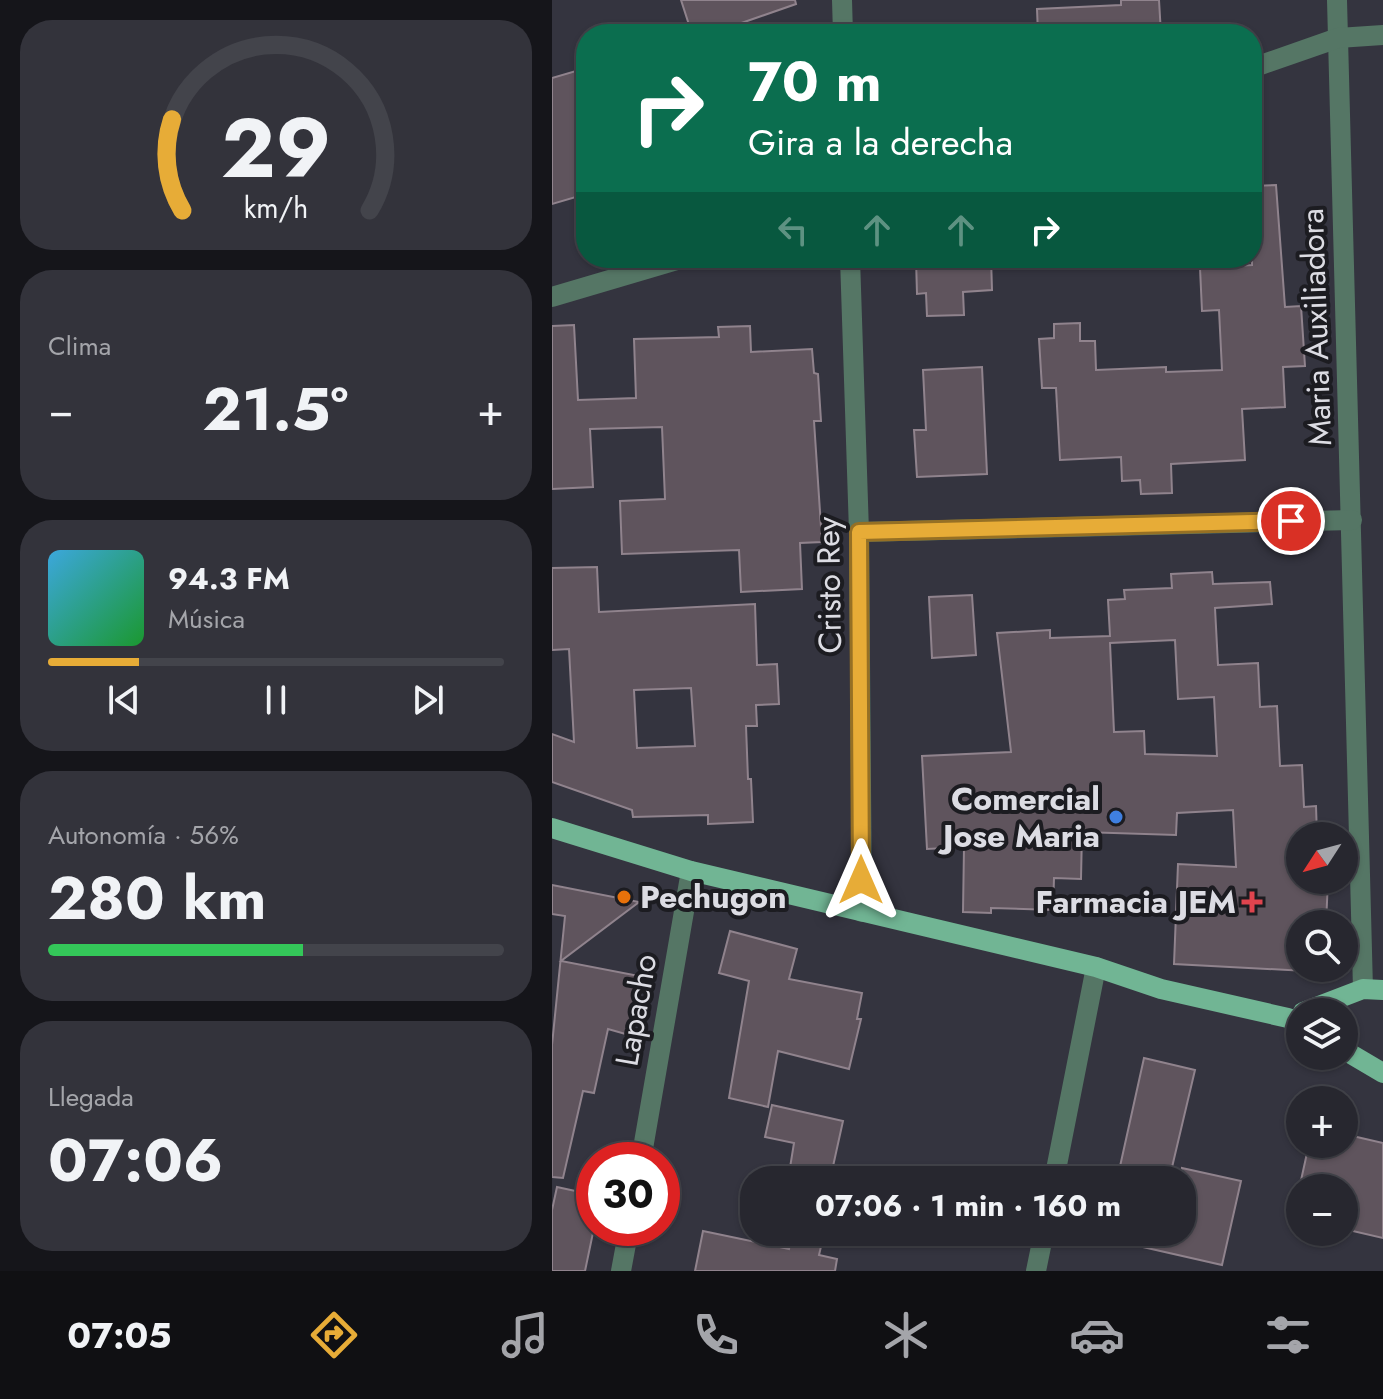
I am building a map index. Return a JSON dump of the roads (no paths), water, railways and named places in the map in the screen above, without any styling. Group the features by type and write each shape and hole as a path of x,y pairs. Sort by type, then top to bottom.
{"main road":[{"path":"552,828 691,871 1096,967 1161,989 1286,1015"},
{"path":"1351,998 1373,990"},
{"path":"1358,1058 1383,1073"}],"street":[{"path":"842,0 843,24"},
{"name":"Maria Auxiliadora","path":"1337,0 1352,520 1373,990"},
{"path":"1262,65 1338,38 1383,35"},
{"path":"552,297 650,268"},
{"name":"Cristo Rey","path":"850,268 859,532 862,912"},
{"path":"859,532 1352,520"},
{"name":"Lapacho","path":"644,1142 691,871"},
{"path":"1057,1166 1096,967"},
{"path":"621,1271 626,1246"},
{"path":"1036,1271 1041,1246"}],"place":[{"name":"Comercial Jose Maria","path":"1116,817"},
{"name":"Pechugon","path":"624,897"},
{"name":"Farmacia JEM","path":"1252,902"}]}
